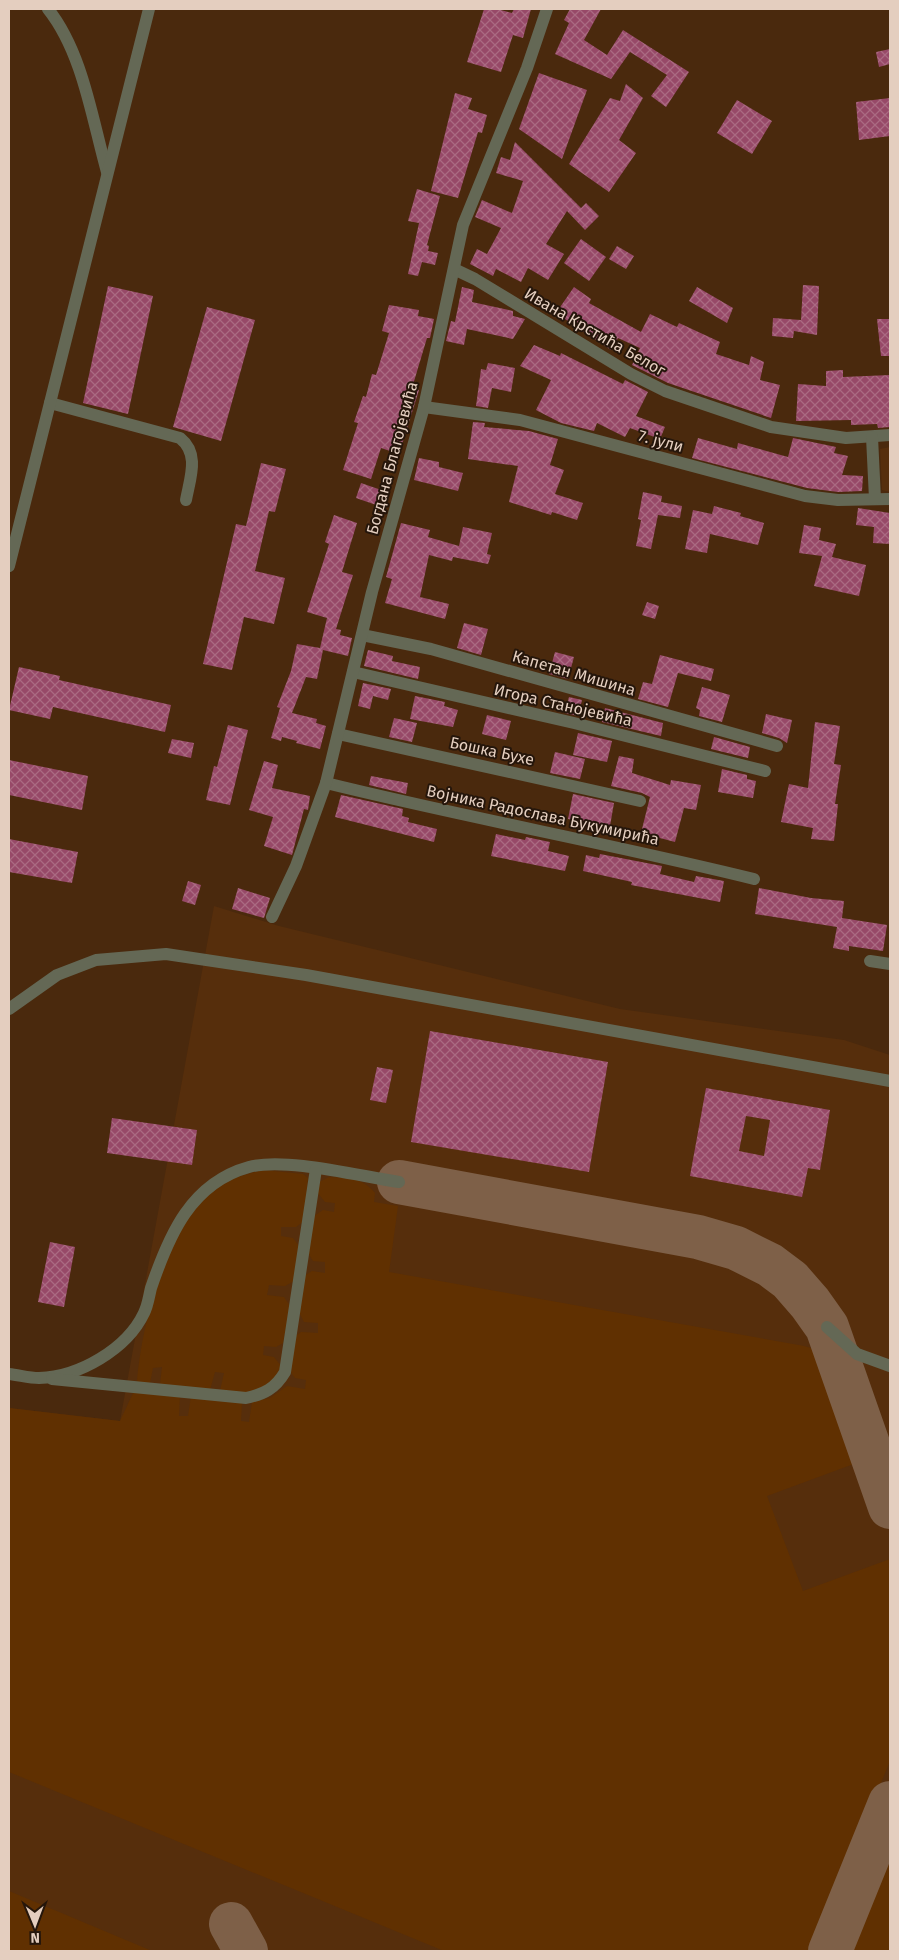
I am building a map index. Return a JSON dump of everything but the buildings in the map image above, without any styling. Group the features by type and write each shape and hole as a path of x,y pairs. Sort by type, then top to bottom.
{"street":[{"path":"48,9 58,21 79,70 108,173"},
{"path":"9,566 150,9"},
{"name":"Богдана Благојевића","path":"272,917 296,866 326,783 362,635 424,407 462,225 526,68 547,9"},
{"name":"Ивана Крстића Белог","path":"454,268 631,374 665,391 771,427 813,434 890,436"},
{"path":"50,404 180,438 187,444 192,457 186,500"},
{"name":"7. јули","path":"424,407 520,420 805,496 838,500 890,499"},
{"path":"872,437 875,499"},
{"name":"Капетан Мишина","path":"362,635 431,649 778,746"},
{"name":"Игора Станојевића","path":"353,672 574,723 765,771"},
{"name":"Бошка Бухе","path":"338,734 640,801"},
{"name":"Војника Радослава Букумирића","path":"326,783 424,807 668,858 754,879"},
{"path":"9,1009 58,975 96,960 166,954 306,975 890,1081"},
{"path":"870,961 890,964"},
{"path":"40,1378 73,1371 107,1354 127,1337 144,1313 152,1287 181,1220 192,1202 205,1188 235,1172 263,1164 316,1169 399,1182"},
{"path":"9,1374 246,1398 270,1391 278,1384 285,1372 316,1169"},
{"path":"827,1327 857,1354 890,1366"}],"shaded area":[{"path":"890,447 890,492 882,490 880,449"},
{"path":"214,906 279,926 620,1009 844,1040 890,1055 890,1951 9,1951 9,1408 120,1421"},
{"path":"263,1170 303,1174 308,1178 304,1221 296,1227 281,1227 281,1236 293,1238 299,1246 294,1281 285,1286 269,1285 267,1295 284,1297 290,1306 283,1343 276,1347 264,1346 263,1355 274,1357 281,1366 276,1376 264,1388 248,1392 220,1391 224,1373 215,1372 210,1390 160,1384 162,1367 153,1368 150,1383 137,1382 143,1337 156,1287 175,1239 186,1218 206,1194 221,1184 237,1177"},
{"path":"329,1177 349,1179 365,1184 375,1193 374,1202 398,1206 389,1272 804,1346 811,1348 821,1359 859,1462 767,1496 803,1591 890,1559 890,1761 812,1951 444,1951 9,1772 9,1408 120,1421 134,1391 180,1395 179,1416 188,1416 191,1396 242,1403 241,1421 249,1422 252,1402 270,1398 287,1386 305,1389 306,1380 295,1378 289,1370 294,1337 301,1332 318,1333 318,1323 304,1322 299,1312 304,1276 312,1271 325,1273 325,1262 313,1261 308,1253 314,1216 323,1210 334,1212 335,1203 325,1202 317,1192 319,1182"},
{"path":"890,1840 890,1951 845,1951"},
{"path":"9,1891 152,1951 9,1951"}],"taxiway":[{"path":"399,1182 698,1237 736,1248 770,1265 790,1280 827,1327 890,1507"},
{"path":"830,1951 890,1803"},
{"path":"231,1924 246,1951"}]}
